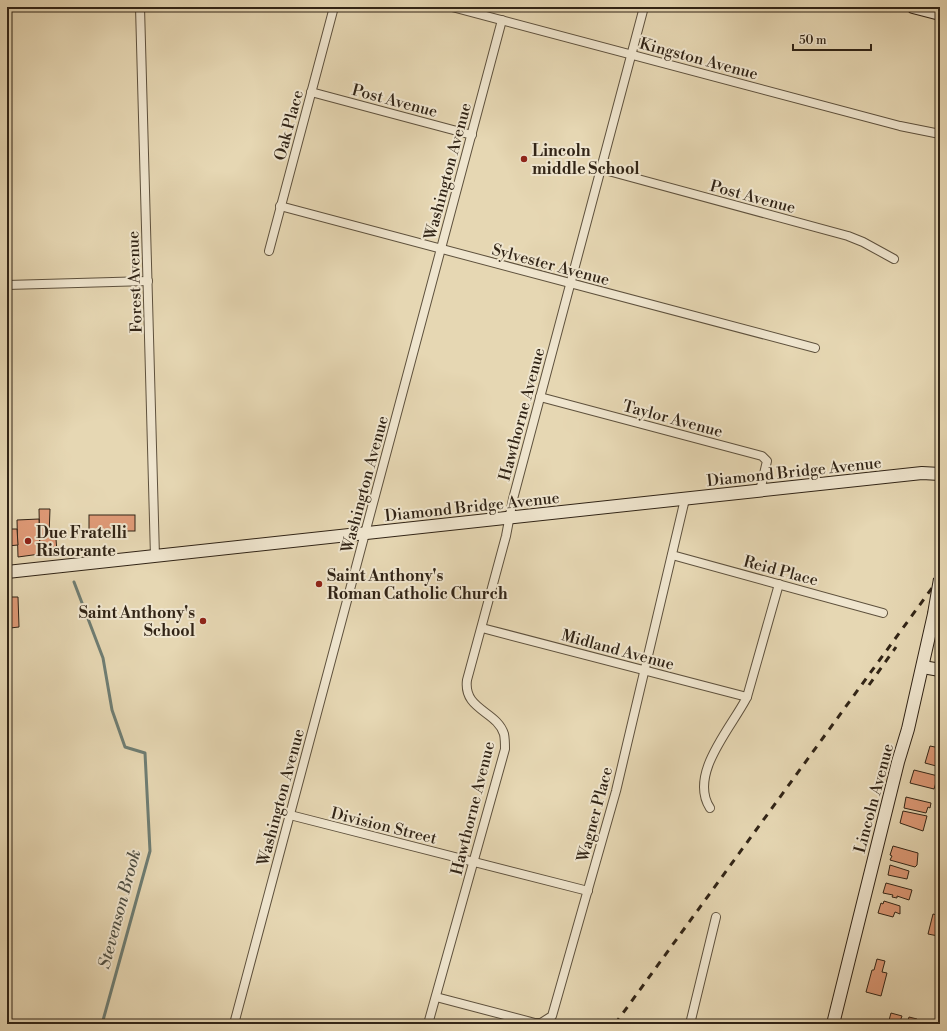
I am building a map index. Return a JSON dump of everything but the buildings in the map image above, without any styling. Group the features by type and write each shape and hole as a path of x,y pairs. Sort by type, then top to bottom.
{"street":[{"name":"Forest Avenue","path":"140,7 155,557"},
{"name":"Oak Place","path":"269,250 334,7"},
{"name":"Kingston Avenue","path":"452,7 900,126 940,134"},
{"name":"Hawthorne Avenue","path":"428,1024 504,749 503,733 499,726 472,701 466,688 510,518 513,499 644,7"},
{"path":"913,7 940,14"},
{"name":"Washington Avenue","path":"234,1024 502,20"},
{"name":"Post Avenue","path":"311,92 472,135"},
{"name":"Post Avenue","path":"601,169 848,236 863,242 894,259"},
{"name":"Sylvester Avenue","path":"280,206 815,348"},
{"path":"7,286 148,281"},
{"name":"Taylor Avenue","path":"540,397 762,456 767,461 760,491"},
{"name":"Diamond Bridge Avenue","path":"7,572 760,491 922,474 940,474"},
{"name":"Wagner Place","path":"436,997 535,1023 547,1021 552,1016 616,791 684,499"},
{"name":"Reid Place","path":"672,555 883,613"},
{"name":"Lincoln Avenue","path":"833,1024 923,667 940,579"},
{"path":"710,808 704,794 704,785 710,762 715,748 740,712 747,697 779,584"},
{"name":"Midland Avenue","path":"482,628 747,697"},
{"path":"923,667 940,670"},
{"name":"Division Street","path":"290,815 588,891"},
{"path":"690,1024 716,918"}],"waterway":[{"name":"Stevenson Brook","path":"74,582 103,658 112,710 125,747 145,753 150,851 102,1024"}],"railway":[{"path":"615,1024 940,577"},
{"path":"869,685 896,647"}],"place":[{"name":"Lincoln middle School","path":"524,159"},
{"name":"Due Fratelli Ristorante","path":"28,541"},
{"name":"Saint Anthony's Roman Catholic Church","path":"319,584"},
{"name":"Saint Anthony's School","path":"203,621"}]}
